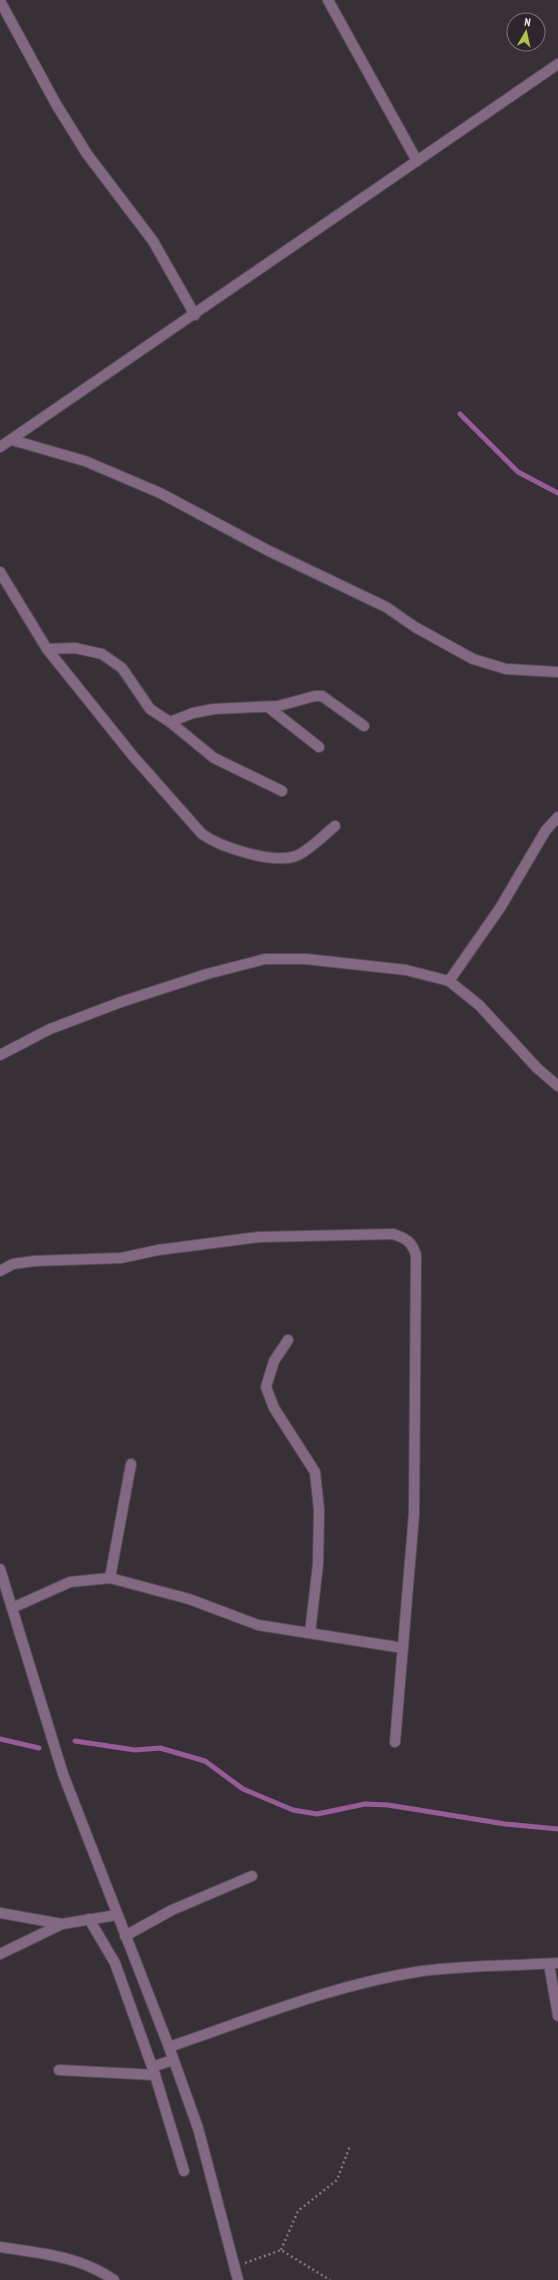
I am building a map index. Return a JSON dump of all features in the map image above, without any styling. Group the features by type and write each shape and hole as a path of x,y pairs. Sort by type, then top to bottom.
{"street":[{"path":"328,0 417,161"},
{"path":"0,1 63,116 87,154 153,241 194,315"},
{"path":"0,447 558,64"},
{"path":"12,440 85,461 160,493 269,551 386,607 415,627 473,659 506,668 558,672"},
{"path":"0,572 47,649 132,756 185,815 214,842 234,850 287,859 298,855 336,826"},
{"path":"47,649 76,648 102,654 122,668 150,709 170,722 214,758 282,791"},
{"path":"170,722 193,713 214,709 268,707 322,696 364,726"},
{"path":"268,707 319,747"},
{"path":"449,981 500,908 546,830 558,817"},
{"path":"0,1054 50,1029 120,1002 207,974 265,959 306,960 399,969 449,981 479,1005 537,1068 558,1086"},
{"path":"0,1270 14,1264 34,1261 121,1258 158,1250 259,1237 393,1234 406,1238 413,1245 416,1255 414,1514 395,1742"},
{"path":"288,1340 274,1361 266,1387 274,1408 315,1472 319,1510 318,1564 310,1634"},
{"path":"110,1578 131,1464"},
{"path":"0,1569 63,1774 169,2047 198,2128 238,2280"},
{"path":"12,1608 70,1582 110,1578 189,1599 258,1625 403,1648"},
{"path":"125,1936 172,1910 252,1876"},
{"path":"0,1913 62,1924"},
{"path":"0,1954 62,1924 117,1915"},
{"path":"89,1919 115,1963 154,2071 184,2171"},
{"path":"169,2047 318,1996 407,1975 484,1965 554,1964 558,2016"},
{"path":"59,2070 154,2071 173,2060"},
{"path":"0,2247 48,2254 82,2263 94,2267 114,2280"}],"path":[{"path":"235,2266 281,2250 298,2211 337,2180 350,2146"},
{"path":"281,2250 330,2280"}],"waterway":[{"path":"460,414 518,472 558,493"},
{"path":"0,1739 39,1748"},
{"path":"75,1741 135,1750 160,1748 205,1761 243,1789 293,1810 317,1814 365,1804 388,1805 505,1824 558,1829"}]}
